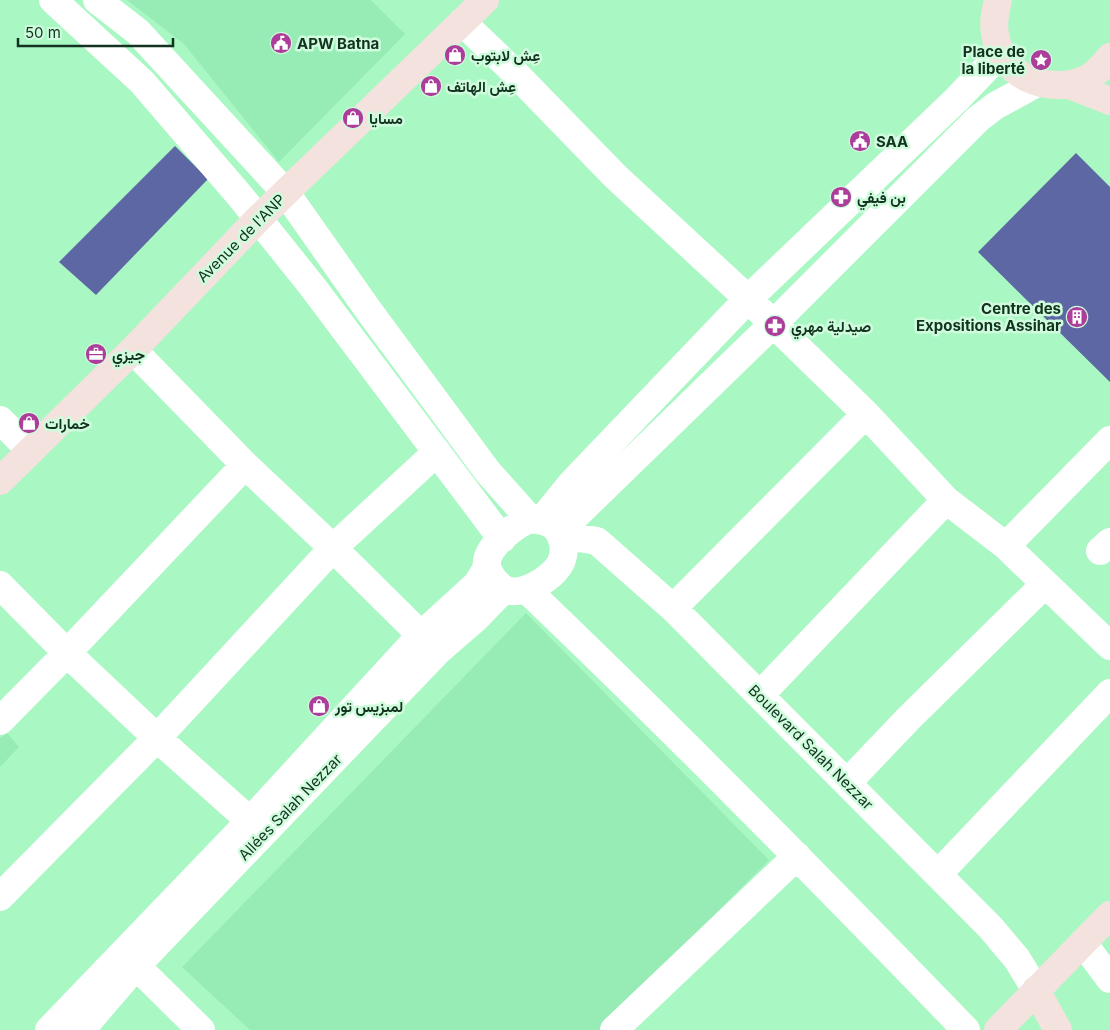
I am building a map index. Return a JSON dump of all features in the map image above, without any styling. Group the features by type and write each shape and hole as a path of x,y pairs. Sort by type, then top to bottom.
{"main road":[{"name":"Avenue de l'ANP","path":"0,480 133,350 258,219 485,0"},
{"path":"992,6 995,36 1001,53 1016,71 1037,83 1053,86 1069,85 1086,79 1100,69 1110,57"},
{"path":"1069,85 1110,101"},
{"path":"998,1030 1110,915"},
{"path":"1036,990 1058,1030"}],"street":[{"path":"52,0 142,82 240,196 312,286 502,539"},
{"path":"98,0 138,32 286,193 384,331 488,472 548,528 562,558 560,565 545,580 515,589"},
{"path":"462,22 509,66 616,177 774,323 866,414 946,500 1006,546 1110,646"},
{"path":"548,528 571,484 748,299 951,106 1001,53"},
{"path":"548,528 774,323 978,119 995,106 1037,83"},
{"path":"357,347 384,331"},
{"path":"133,350 245,465 333,548 429,644"},
{"path":"673,608 866,414"},
{"path":"0,420 30,450"},
{"path":"1006,546 1110,440"},
{"path":"0,897 157,738 333,548 437,452"},
{"path":"0,721 245,465"},
{"path":"760,695 946,500"},
{"path":"49,1030 129,959 250,821 429,644 477,584 487,568 489,554 502,539 522,522 548,528"},
{"name":"Boulevard Salah Nezzar","path":"548,528 579,538 597,541 673,608 991,928 1016,959 1036,990"},
{"path":"487,568 498,585 515,589 614,673 797,856 966,1030"},
{"path":"0,584 67,653 157,738 250,821"},
{"path":"847,783 908,719 1045,584"},
{"name":"Allées Salah Nezzar","path":"81,1030 129,959 429,644 475,619 515,589"},
{"path":"938,874 1110,693"},
{"path":"614,1030 797,856"},
{"path":"1083,943 1110,979"},
{"path":"129,959 201,1030"}],"shaded area":[{"path":"127,0 371,0 405,34 279,162 184,44"},
{"path":"526,613 769,860 599,1030 250,1030 182,967"},
{"path":"7,733 19,747 0,767 0,738"}],"building":[{"path":"175,146 208,179 96,295 59,262"},
{"name":"Centre des Expositions Assihar","path":"1076,153 1110,187 1110,382 978,252"}],"place":[{"name":"APW Batna","path":"281,43"},
{"name":"عِش لابتوب","path":"455,55"},
{"name":"Place de la liberté","path":"1041,60"},
{"name":"عِش الهاتف","path":"431,86"},
{"name":"مسايا","path":"353,118"},
{"name":"SAA","path":"860,141"},
{"name":"بن فيفي","path":"841,197"},
{"name":"Centre des Expositions Assihar","path":"1077,317"},
{"name":"صيدلية مهري","path":"775,326"},
{"name":"جيزي","path":"96,354"},
{"name":"خمارات","path":"29,423"},
{"name":"لمبزيس تور","path":"319,706"}]}
